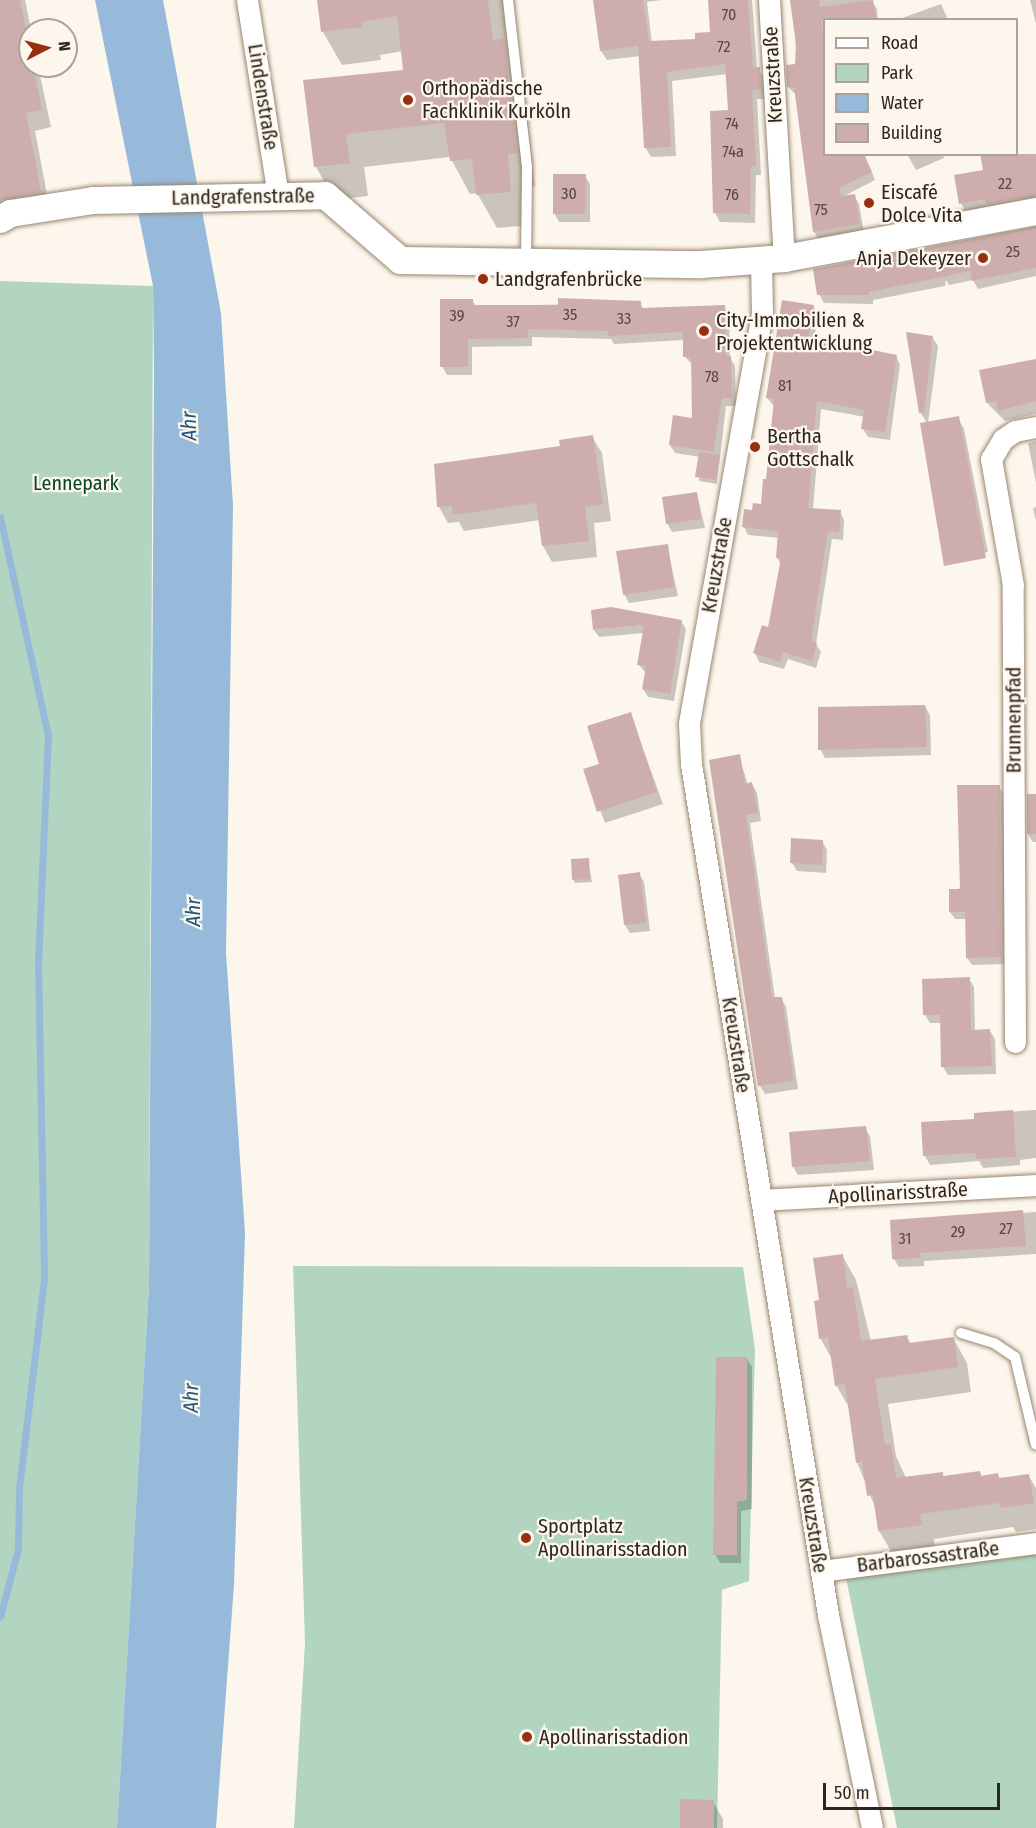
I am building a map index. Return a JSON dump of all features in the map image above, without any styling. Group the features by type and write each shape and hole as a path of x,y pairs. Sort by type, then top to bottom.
{"street":[{"name":"Lindenstraße","path":"247,0 278,195"},
{"name":"Kreuzstraße","path":"769,0 772,260 689,724 692,764 821,1571 872,1828"},
{"name":"Landgrafenstraße","path":"0,219 10,213 93,200 325,195 400,260 701,264 772,260 1036,211"},
{"name":"Brunnenpfad","path":"1015,1042 1013,585 991,459 1003,439 1016,431 1036,427"},
{"name":"Apollinarisstraße","path":"761,1200 1036,1185"},
{"name":"Barbarossastraße","path":"821,1571 1036,1543"}],"lane":[{"path":"508,0 527,168 525,262"},
{"path":"961,1333 994,1343 1015,1357 1036,1445"}],"green space":[{"name":"Lennepark","path":"0,281 153,286 149,1286 117,1828 0,1828"},
{"name":"Sportplatz Apollinarisstadion","path":"293,1266 743,1267 755,1349 749,1581 722,1590 717,1828 294,1828 305,1643"},
{"path":"1036,1550 1036,1828 897,1828 846,1578"}],"water":[{"name":"Ahr","path":"95,0 163,0 221,313 233,506 226,953 245,1233 234,1585 216,1828 117,1828 149,1286 153,286"}],"building":[{"path":"0,0 20,0 24,18 18,18 18,78 36,78 42,110 26,113 41,192 0,200"},
{"name":"Orthopädische Fachklinik Kurköln","path":"317,0 488,0 493,40 504,38 517,153 508,154 511,192 476,195 472,159 450,161 444,123 346,134 350,163 314,167 303,80 403,70 397,16 362,22 363,27 321,32"},
{"path":"593,0 643,0 649,41 695,39 695,33 710,32 708,0 748,0 753,67 760,67 761,89 752,90 756,165 751,166 750,214 713,213 710,111 728,110 725,64 667,72 671,147 644,148 638,46 600,51"},
{"path":"790,0 819,0 820,7 873,0 876,18 823,18 821,20 823,32 823,156 865,156 872,172 839,188 841,196 855,194 860,224 813,232 794,87 787,87 786,65 795,64 796,45"},
{"path":"1036,154 1036,196 986,204 985,199 959,204 954,175 983,170 980,156"},
{"path":"553,174 586,174 585,214 553,214"},
{"path":"1036,227 1036,268 972,281 970,271 942,277 941,273 941,277 869,292 869,295 817,295 813,269"},
{"path":"558,298 641,301 641,308 725,305 726,356 731,356 732,398 722,398 713,452 669,445 673,415 692,418 691,357 683,357 683,332 608,336 608,331 528,329 528,338 468,339 468,367 440,367 440,299 473,299 473,305 558,305"},
{"path":"782,300 814,305 809,337 897,355 885,432 861,429 864,410 817,401 808,508 841,510 839,532 828,531 811,641 817,643 812,661 783,652 780,662 753,653 762,625 768,627 781,558 776,558 778,531 742,527 744,509 752,510 753,503 761,504 763,479 766,479 774,399 766,398"},
{"path":"906,332 933,336 924,413 919,413"},
{"path":"1036,359 1036,401 998,411 996,401 986,403 979,370"},
{"path":"959,416 986,558 944,566 920,423"},
{"path":"593,435 603,504 585,507 589,541 542,546 536,503 453,515 452,506 437,507 434,464 560,446 559,440"},
{"path":"699,452 720,455 716,480 695,477"},
{"path":"697,492 701,519 666,524 662,497"},
{"path":"668,544 674,587 623,595 616,551"},
{"path":"611,607 682,620 670,694 642,689 646,666 637,665 644,625 593,630 591,610"},
{"path":"925,705 927,747 818,750 818,707"},
{"path":"631,712 657,792 597,812 583,769 599,764 587,726"},
{"path":"740,754 745,784 752,782 758,812 746,815 772,997 782,997 794,1081 758,1086 709,760"},
{"path":"957,785 1000,785 1001,957 966,958 965,912 949,912 949,889 960,889"},
{"path":"1027,794 1036,794 1036,834 1027,834"},
{"path":"791,838 823,840 822,865 790,863"},
{"path":"589,858 590,879 572,880 571,859"},
{"path":"640,872 646,923 624,925 618,875"},
{"path":"970,977 971,1030 990,1029 992,1066 941,1067 940,1015 923,1015 922,979"},
{"path":"1013,1110 1016,1157 976,1159 976,1153 923,1156 921,1122 974,1119 974,1113"},
{"path":"866,1126 870,1161 792,1167 789,1132"},
{"path":"1023,1210 1026,1246 920,1253 920,1258 892,1259 890,1220"},
{"path":"843,1254 847,1288 853,1287 861,1341 907,1335 909,1343 954,1337 958,1367 875,1379 885,1445 891,1444 896,1478 943,1472 943,1476 980,1471 981,1476 998,1473 999,1478 1029,1474 1034,1503 1000,1508 1000,1503 920,1514 922,1525 878,1531 873,1495 867,1496 862,1462 856,1463 845,1384 835,1386 828,1337 819,1339 814,1301 819,1300 813,1258"},
{"path":"716,1357 747,1357 747,1500 737,1502 737,1555 713,1555"},
{"path":"680,1799 714,1800 714,1828 680,1828"}],"waterway":[{"path":"0,517 48,735 38,960 44,1279 19,1490 18,1549 0,1617"}],"place":[{"name":"Orthopädische Fachklinik Kurköln","path":"408,100"},
{"name":"Eiscafé Dolce Vita","path":"869,203"},
{"name":"Anja Dekeyzer","path":"983,258"},
{"name":"Landgrafenbrücke","path":"483,279"},
{"name":"City-Immobilien & Projektentwicklung","path":"704,331"},
{"name":"Bertha Gottschalk","path":"755,447"},
{"name":"Sportplatz Apollinarisstadion","path":"526,1538"},
{"name":"Apollinarisstadion","path":"527,1737"}]}
